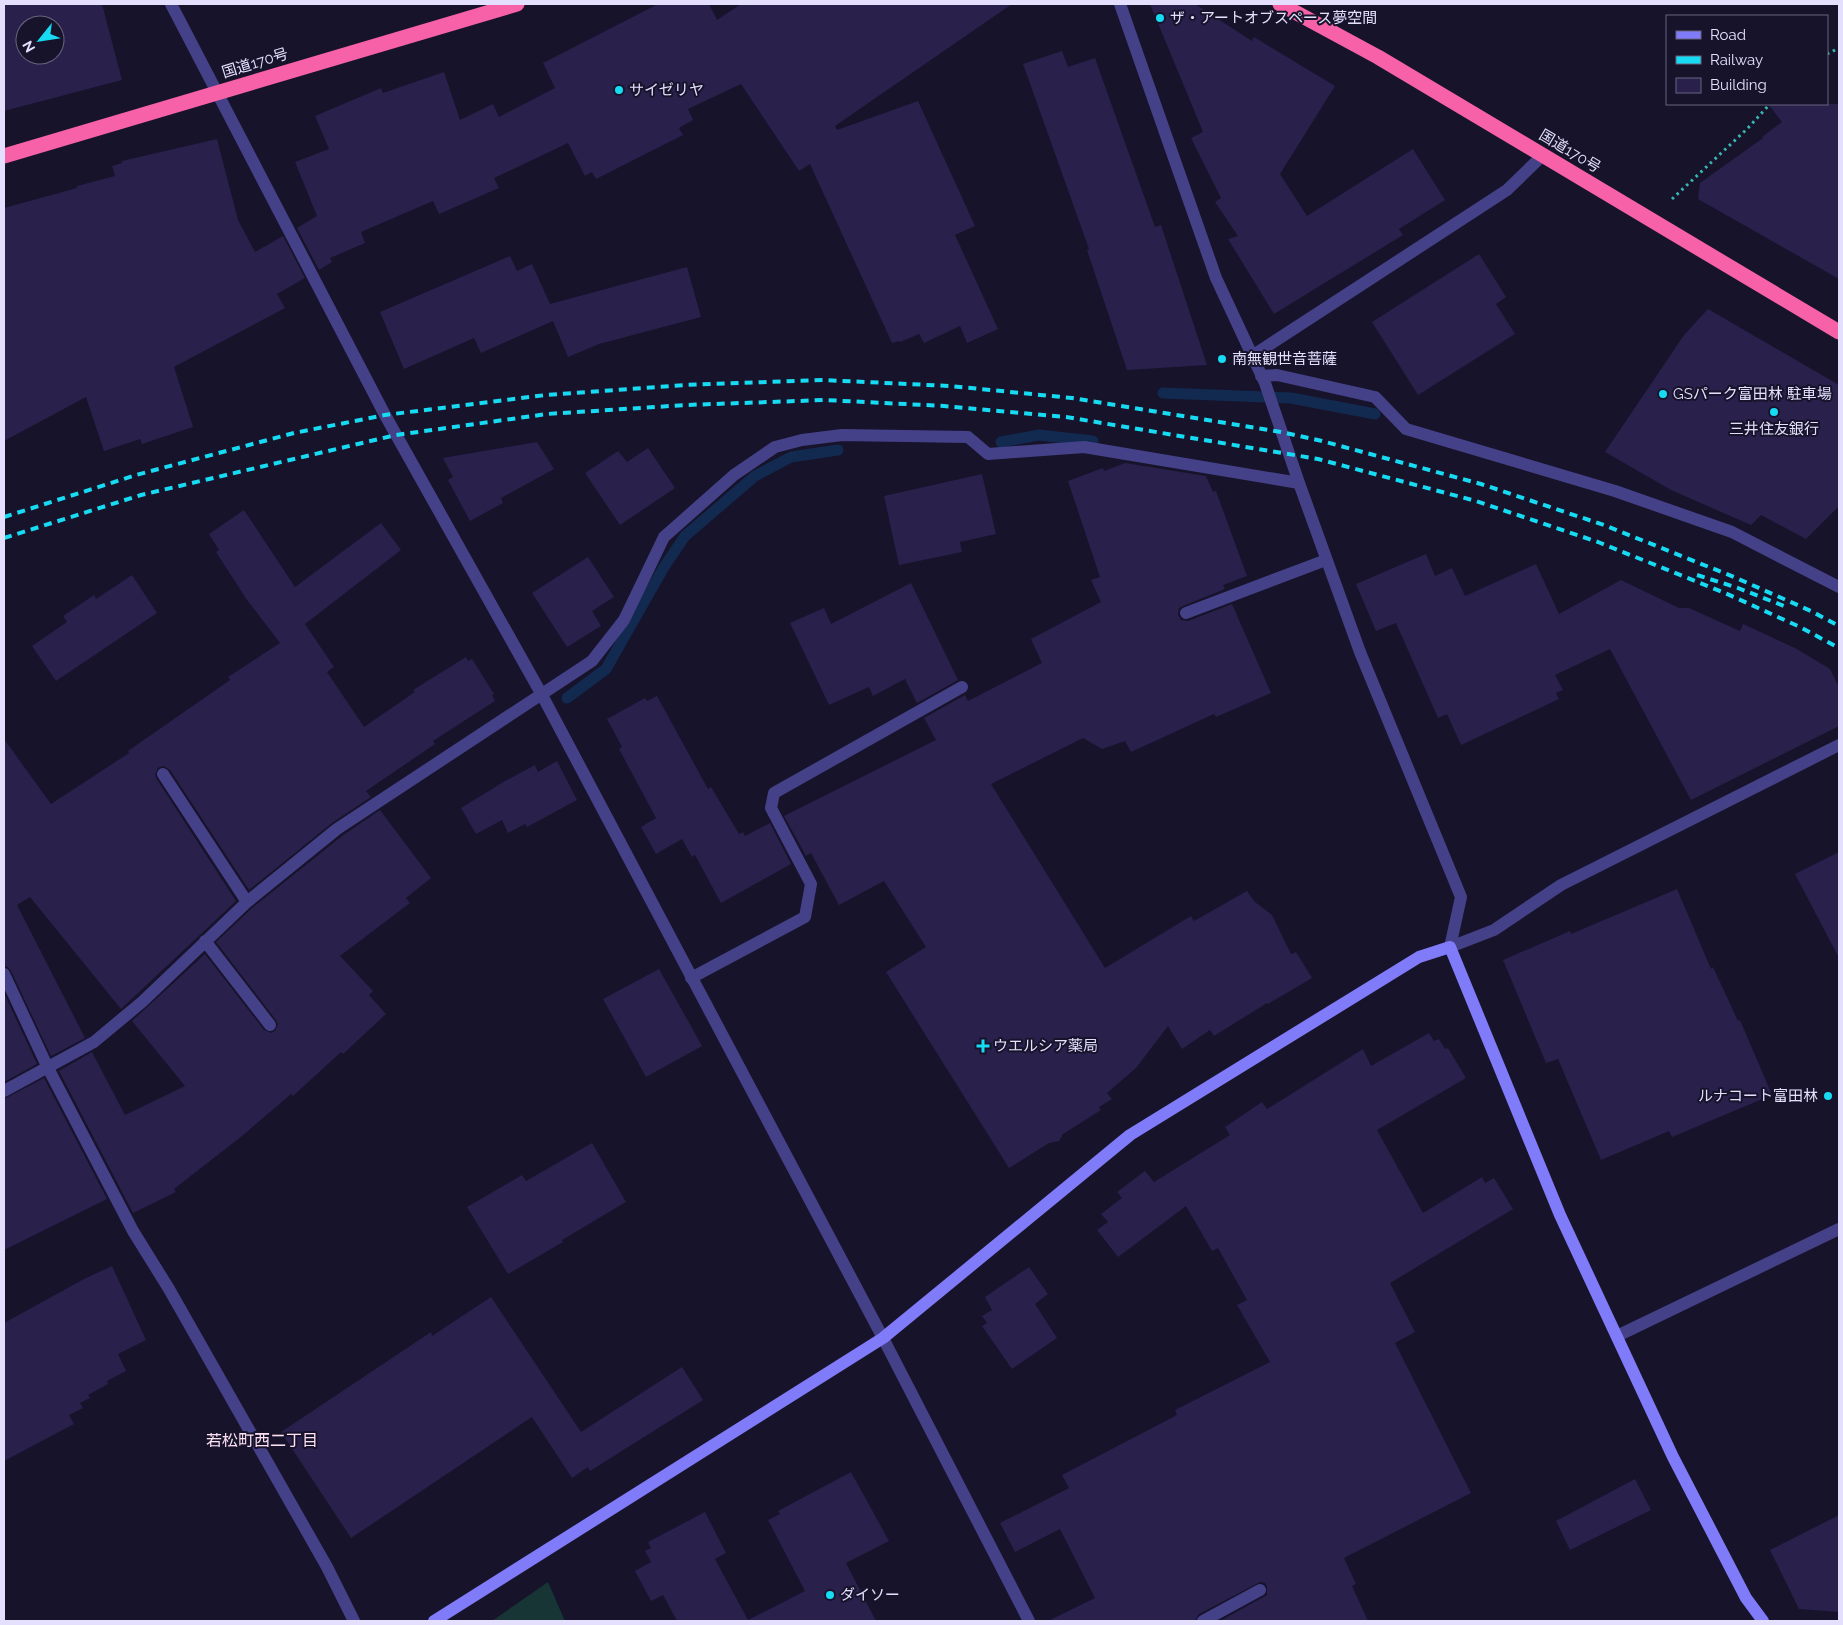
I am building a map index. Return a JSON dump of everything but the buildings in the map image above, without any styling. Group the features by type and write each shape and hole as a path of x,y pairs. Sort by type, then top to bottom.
{"highway":[{"name":"国道170号","path":"4,156 514,4"},
{"name":"国道170号","path":"1280,4 1378,58 1839,332"}],"street":[{"path":"171,4 396,435 542,695 883,1338 1030,1621"},
{"path":"1120,4 1216,278 1263,379 1360,652 1461,896 1450,947 1560,1215 1678,1466 1746,1598 1763,1621"},
{"path":"1252,356 1507,190 1543,155"},
{"path":"1263,379 1277,374 1375,397 1406,429 1615,491 1732,532 1839,587"},
{"path":"4,1091 94,1042 142,1002 247,902 336,829 592,661 624,620 664,536 734,476 775,447 802,440 842,435 968,437 988,454 1084,447 1299,483"},
{"path":"1186,613 1326,560"},
{"path":"692,978 805,917 811,884 771,808 774,793 962,687"},
{"path":"434,1621 883,1338 1130,1135 1419,957 1494,930 1562,885 1839,745"},
{"path":"163,774 247,902"},
{"path":"206,941 270,1026"},
{"path":"4,974 48,1068 133,1231 169,1288 327,1567 354,1621"},
{"path":"1617,1336 1839,1229"},
{"path":"1203,1621 1260,1590"}],"path":[{"path":"1650,220 1747,129 1769,105"}],"green space":[{"path":"548,1582 565,1621 492,1621"}],"waterway":[{"path":"1163,393 1291,398 1375,414"},
{"path":"1001,442 1039,435 1093,441"},
{"path":"567,698 606,669 664,567 685,536 755,476 791,457 838,450"}],"railway":[{"path":"4,517 136,475 294,433 385,415 546,395 685,385 823,380 950,386 1072,398 1281,432 1322,441 1481,484 1604,525 1734,577 1811,611 1839,626"},
{"path":"4,538 141,495 396,435 547,414 686,405 825,400 944,406 1066,417 1318,459 1476,501 1598,542 1725,593 1800,627 1839,648"},
{"path":"1697,575 1738,588 1784,606"}],"place":[{"name":"ザ・アートオブスペース夢空間","path":"1160,18"},
{"name":"サイゼリヤ","path":"619,90"},
{"name":"南無観世音菩薩","path":"1222,359"},
{"name":"GSパーク富田林 駐車場","path":"1663,394"},
{"name":"三井住友銀行","path":"1774,412"},
{"name":"ウエルシア薬局","path":"983,1046"},
{"name":"ルナコート富田林","path":"1828,1096"},
{"name":"ダイソー","path":"830,1595"}],"district":[{"name":"若松町西二丁目","path":"262,1440"}]}
